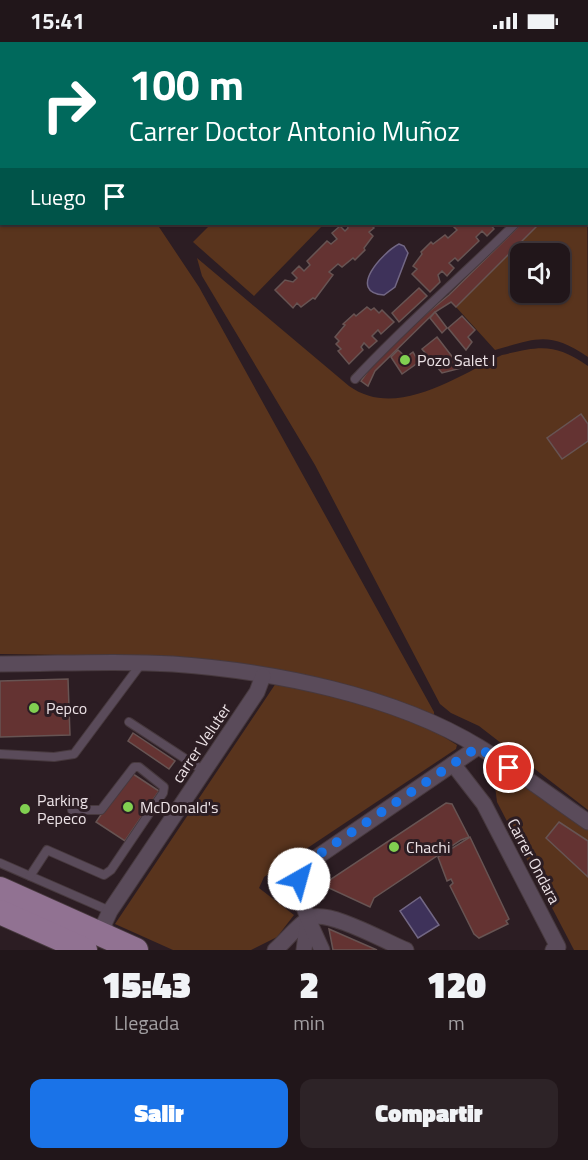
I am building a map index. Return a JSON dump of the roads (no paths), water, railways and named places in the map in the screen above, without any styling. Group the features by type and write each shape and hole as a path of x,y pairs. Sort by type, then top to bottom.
{"main road":[{"path":"0,889 136,950"},
{"path":"0,912 85,950"}],"street":[{"path":"0,664 172,664 263,676 354,695 421,720 478,747 588,822"},
{"name":"carrer Veluter","path":"108,937 104,924 110,911 257,692 263,676"},
{"path":"322,950 308,919 299,885 304,866 478,747"},
{"name":"Carrer Ondara","path":"453,764 484,804 555,948"},
{"path":"275,950 308,919 327,917 406,950"},
{"path":"304,950 308,919"}],"lane":[{"path":"355,379 405,325 450,288 513,225"},
{"path":"0,754 54,757 74,754 141,664"},
{"path":"129,722 204,771"},
{"path":"30,876 47,850 104,875 111,870 164,793 164,787 139,767 134,767 101,810 72,810"},
{"path":"0,863 110,911"}],"place":[{"name":"Pozo Salet I","path":"405,360"},
{"name":"Pepco","path":"34,708"},
{"name":"McDonald's","path":"128,807"},
{"name":"Parking Pepeco","path":"25,809"},
{"name":"Chachi","path":"394,847"}]}
